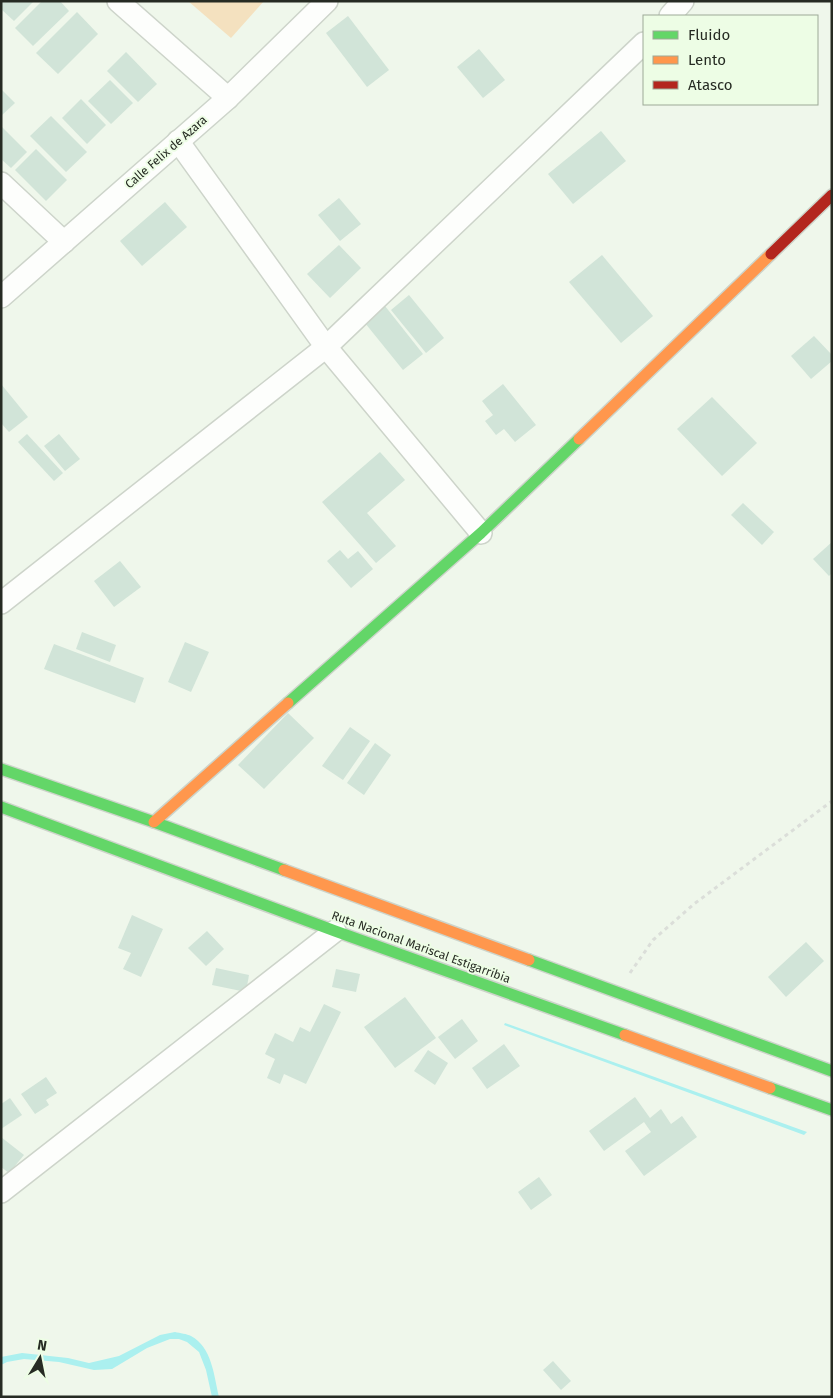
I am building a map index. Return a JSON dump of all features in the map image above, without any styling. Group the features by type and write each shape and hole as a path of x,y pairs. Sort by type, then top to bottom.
{"main road":[{"path":"154,822 480,533 832,195"},
{"name":"Ruta Nacional Mariscal Estigarribia","path":"1,769 154,822 832,1071"},
{"name":"Ruta Nacional Mariscal Estigarribia","path":"1,806 335,931 832,1110"}],"street":[{"path":"118,1 228,98"},
{"name":"Calle Felix de Azara","path":"1,297 228,98 327,1"},
{"path":"671,15 684,1"},
{"path":"1,603 326,347 643,45"},
{"path":"178,141 326,347 480,533"},
{"path":"1,183 64,242"},
{"path":"1,1192 335,931"}],"path":[{"path":"621,994 632,969 653,940 694,904 832,801"}],"shaded area":[{"path":"188,1 264,1 231,38"}],"water":[{"path":"505,1023 807,1132 804,1135 504,1025"},
{"path":"175,1332 191,1336 204,1347 211,1363 219,1397 212,1397 206,1370 199,1352 187,1342 179,1339 170,1339 147,1348 112,1369 94,1370 59,1362 24,1359 1,1365 1,1357 22,1353 68,1358 89,1363 119,1356 160,1335"}],"building":[{"path":"1,1 34,1 14,21 1,9"},
{"path":"42,1 60,1 69,11 33,46 15,28"},
{"path":"77,12 98,34 58,74 36,53"},
{"path":"348,16 389,70 367,87 326,33"},
{"path":"479,49 505,80 483,98 457,67"},
{"path":"126,52 157,84 138,102 107,71"},
{"path":"110,80 133,103 111,124 88,101"},
{"path":"1,89 15,103 1,116"},
{"path":"81,99 106,125 87,144 62,118"},
{"path":"51,116 87,152 66,172 30,136"},
{"path":"1,126 27,152 11,168 1,159"},
{"path":"601,131 626,161 573,204 548,174"},
{"path":"36,149 67,180 46,201 15,170"},
{"path":"339,198 361,224 340,241 318,215"},
{"path":"165,202 187,227 142,266 120,241"},
{"path":"339,245 361,268 330,298 307,274"},
{"path":"602,255 653,316 621,343 569,282"},
{"path":"409,295 444,338 426,353 391,310"},
{"path":"385,306 423,354 403,370 365,323"},
{"path":"814,336 832,355 832,361 811,379 791,356"},
{"path":"1,384 28,417 9,432 1,423"},
{"path":"503,384 536,425 515,442 504,429 496,435 485,421 493,415 482,401"},
{"path":"712,397 757,443 722,476 677,429"},
{"path":"27,434 63,473 54,481 18,442"},
{"path":"59,434 80,459 65,471 44,446"},
{"path":"380,452 405,480 367,513 396,546 376,563 322,502"},
{"path":"743,503 774,532 762,545 731,515"},
{"path":"832,542 832,573 829,576 813,559"},
{"path":"340,550 348,559 358,551 373,569 351,588 327,561"},
{"path":"120,561 141,587 114,607 94,581"},
{"path":"82,632 116,645 110,662 76,649"},
{"path":"185,642 209,652 191,692 168,682"},
{"path":"54,644 144,678 135,703 44,669"},
{"path":"288,713 314,738 264,789 238,765"},
{"path":"350,727 370,741 343,780 322,766"},
{"path":"375,743 391,755 364,795 347,783"},
{"path":"132,915 163,929 141,977 123,969 131,953 118,948"},
{"path":"207,931 224,949 206,966 188,948"},
{"path":"806,942 824,961 786,997 768,977"},
{"path":"216,968 249,975 246,992 212,985"},
{"path":"336,969 360,974 356,992 332,987"},
{"path":"405,997 436,1038 395,1068 364,1027"},
{"path":"324,1004 341,1012 306,1084 284,1074 280,1084 267,1078 275,1059 265,1054 275,1033 293,1042 300,1027 310,1032"},
{"path":"462,1019 478,1041 455,1059 438,1037"},
{"path":"504,1044 520,1066 487,1089 472,1068"},
{"path":"428,1050 448,1063 435,1085 414,1071"},
{"path":"46,1077 57,1093 46,1100 49,1105 35,1114 21,1094"},
{"path":"635,1097 650,1118 661,1109 671,1124 682,1116 697,1137 644,1176 625,1151 651,1132 644,1122 604,1151 589,1131"},
{"path":"10,1098 22,1115 1,1129 1,1104"},
{"path":"1,1137 24,1155 9,1173 1,1167"},
{"path":"539,1177 552,1195 531,1210 518,1192"},
{"path":"553,1361 571,1381 561,1390 543,1370"}],"traffic: fast":[{"path":"288,703 481,533 579,439"},
{"path":"1,769 154,822 284,870"},
{"path":"1,807 335,931 625,1035"},
{"path":"529,960 832,1071"},
{"path":"770,1088 832,1110"}],"traffic: slow":[{"path":"579,439 771,254"},
{"path":"154,822 288,703"},
{"path":"284,870 529,960"},
{"path":"625,1035 770,1088"}],"traffic: jam":[{"path":"771,254 832,195"}]}
